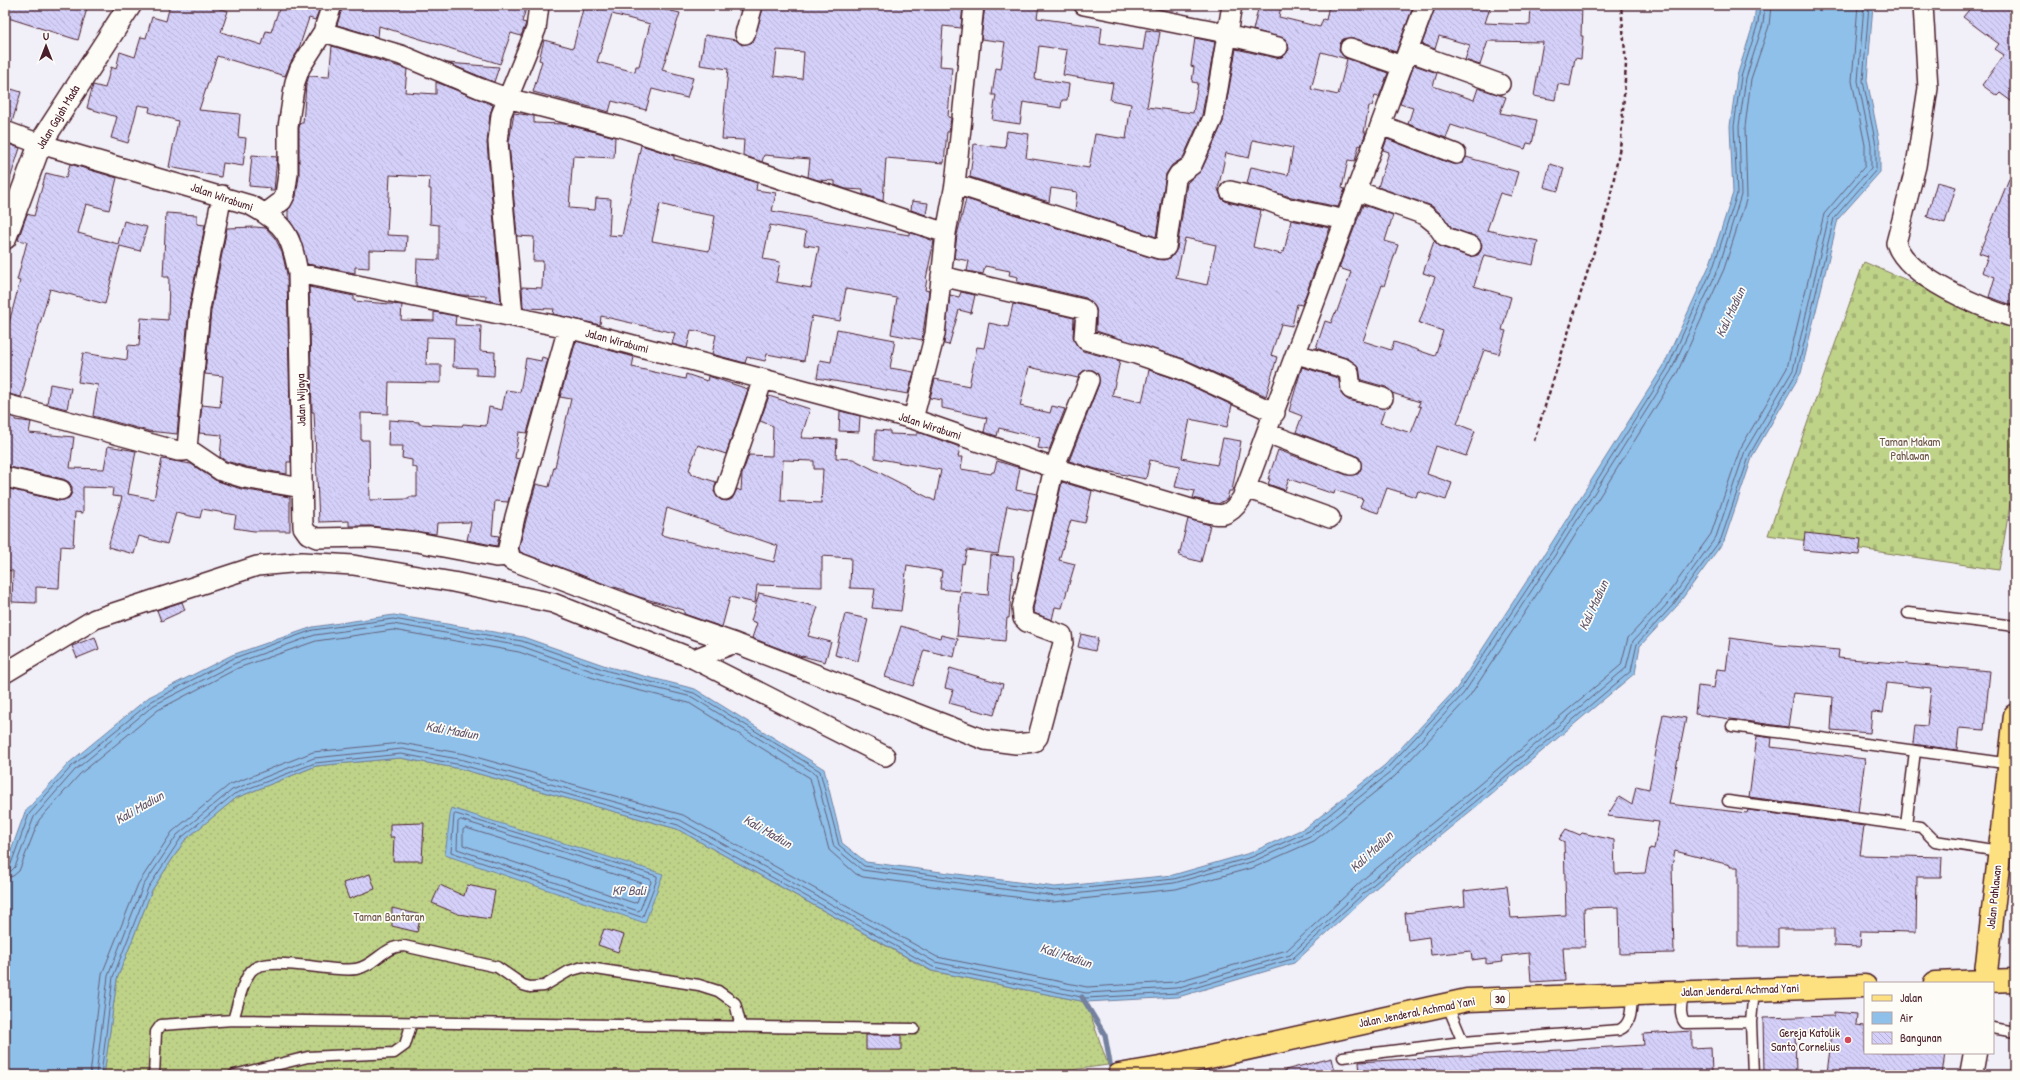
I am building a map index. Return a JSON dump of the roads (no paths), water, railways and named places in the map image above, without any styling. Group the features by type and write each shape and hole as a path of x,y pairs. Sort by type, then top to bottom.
{"main road":[{"name":"Jalan Pahlawan","path":"1984,982 1999,851 2012,764 2015,715"},
{"path":"1984,982 2015,980"},
{"name":"Jalan Jenderal Achmad Yani","path":"1119,1075 1154,1071 1467,1000 1864,986"}],"street":[{"name":"Jalan Gajah Mada","path":"5,238 40,144 130,5"},
{"path":"266,213 282,201 285,195 288,174 288,127 295,82 300,68 323,32 332,5"},
{"path":"513,316 498,142 501,115 536,29 539,5"},
{"path":"745,34 753,5"},
{"path":"913,419 935,334 946,233 955,184 974,5"},
{"path":"1084,5 1226,34 1278,47"},
{"path":"955,184 1159,249 1164,249 1166,247 1176,179 1179,174 1192,165 1213,118 1232,5"},
{"path":"1330,518 1246,488 1297,354 1425,5"},
{"path":"1923,5 1928,88 1916,166 1896,243 1904,259 1945,289 1990,310 2015,318"},
{"path":"323,32 401,55 479,88 507,98 624,128 946,233"},
{"path":"1350,48 1405,58 1500,84"},
{"path":"1380,125 1456,154"},
{"name":"Jalan Wirabumi","path":"5,131 40,144 222,195 250,205 275,219 290,239 298,273 568,328 763,379 913,419 1054,468 1217,516 1226,515 1235,509 1246,488"},
{"path":"1230,191 1263,199 1284,207 1346,220"},
{"path":"1356,191 1425,215 1436,224 1445,237 1471,246"},
{"path":"187,448 200,309 222,195"},
{"name":"Jalan Wijaya","path":"298,273 303,527 308,534 317,538 378,538 417,542 496,557 509,556"},
{"path":"941,276 1082,309 1086,312 1084,337 1086,340 1136,354 1180,369 1275,413"},
{"path":"568,328 515,517 508,548 511,560 735,642 985,740 1016,744 1034,742 1038,737 1063,638 1062,635 1027,622 1023,618 1022,608 1054,468 1088,380"},
{"path":"1297,354 1343,368 1348,372 1350,377 1351,389 1383,398"},
{"path":"725,490 763,379"},
{"path":"5,404 178,451 184,451 187,448"},
{"path":"1267,432 1351,465"},
{"path":"187,448 221,471 244,478 302,488"},
{"path":"5,477 61,490"},
{"path":"5,673 95,619 257,566 302,562 353,565 453,582 553,603 694,659 885,756"},
{"path":"694,659 735,642"},
{"path":"1971,1075 1975,1054"}],"lane":[{"path":"1908,613 2015,626"},
{"path":"1732,726 2012,764"},
{"path":"1906,825 1915,751"},
{"path":"1728,801 1921,827 1935,840 1999,851"},
{"path":"233,1020 247,978 256,967 273,963 351,970 360,968 388,949 395,946 404,946 497,967 523,985 530,987 544,986 569,971 583,967 699,985 718,991 735,1003 740,1027"},
{"path":"1753,1075 1751,1022 1754,989"},
{"path":"1683,992 1681,1014 1685,1023 1751,1022"},
{"path":"1343,1057 1463,1042 1619,1030 1625,1028 1630,1021 1632,994"},
{"path":"1447,1004 1463,1042"},
{"path":"154,1075 156,1032 161,1025 233,1020 914,1029"},
{"path":"234,1075 308,1057 394,1053 405,1045 412,1022"},
{"path":"1994,1028 2015,1032"}],"water":[{"name":"Kali Madiun","path":"1756,5 1873,5 1867,80 1880,144 1880,172 1838,219 1801,373 1753,455 1724,541 1676,607 1640,646 1635,673 1478,805 1377,887 1294,963 1178,997 1086,1002 932,971 677,829 461,769 400,758 316,766 236,798 185,840 152,890 117,979 104,1075 5,1075 5,867 25,812 69,763 149,697 232,655 313,627 394,615 523,637 609,667 695,689 824,769 842,843 866,862 1055,887 1173,875 1250,853 1307,827 1385,765 1457,688 1551,544 1663,367 1710,264 1733,193 1730,126 1737,76 1754,22"},
{"name":"KP Bali","path":"451,808 663,874 645,923 445,855"}],"waterway":[{"path":"1082,997 1105,1035 1112,1074"}],"place":[{"name":"Gereja Katolik Santo Cornelius","path":"1848,1040"}],"park label":[{"name":"Taman Makam Pahlawan","path":"1910,449"},
{"name":"Taman Bantaran","path":"389,917"}]}
